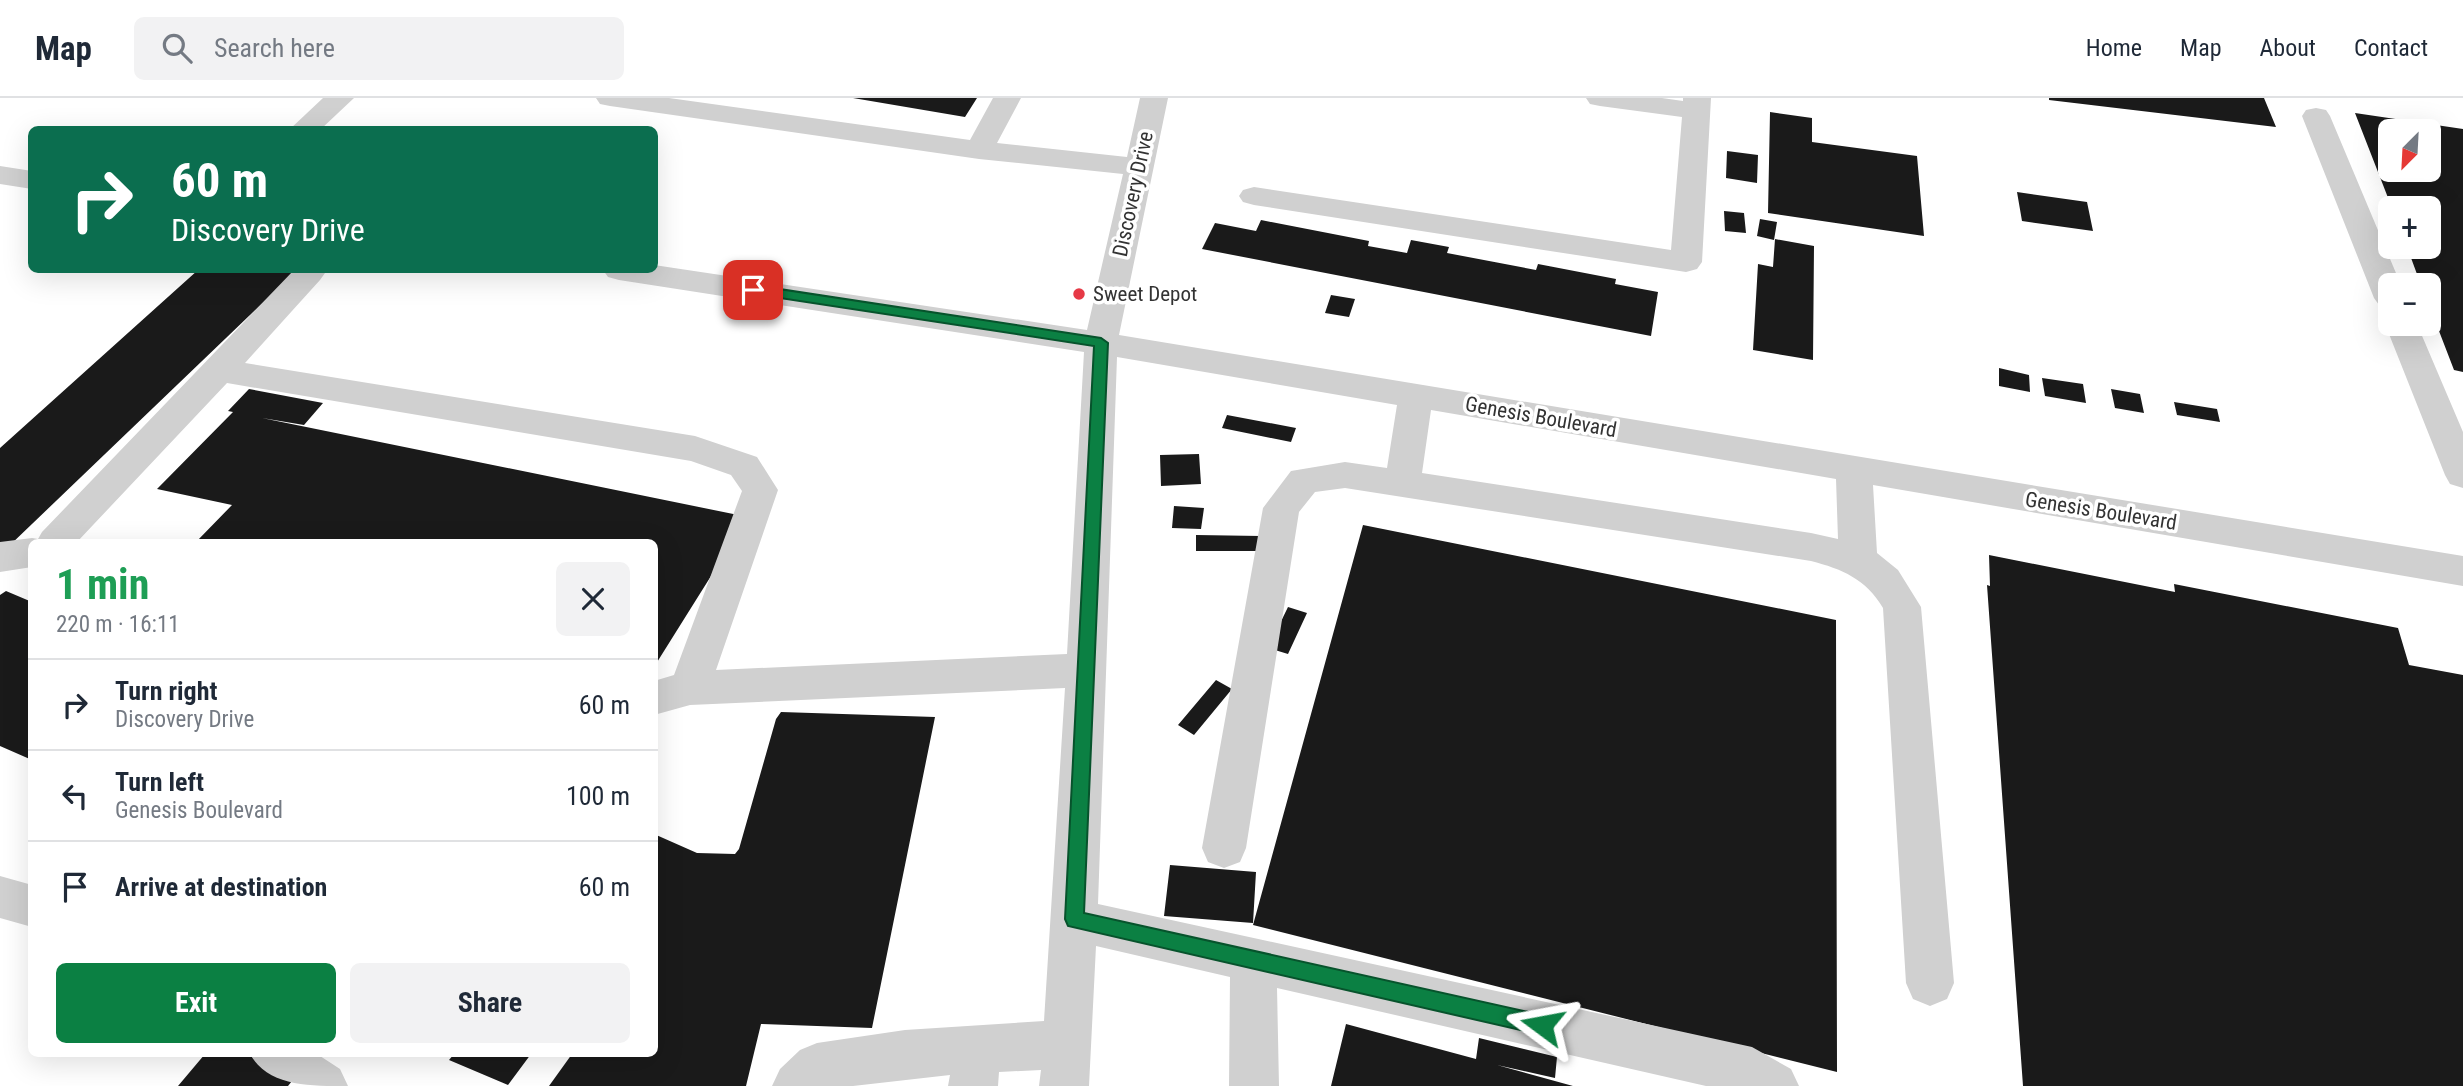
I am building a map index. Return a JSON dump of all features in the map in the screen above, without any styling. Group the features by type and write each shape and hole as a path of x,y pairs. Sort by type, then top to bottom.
{"street":[{"path":"308,126 340,98"},
{"path":"340,126 370,98"},
{"path":"610,98 979,149 1138,167"},
{"path":"979,149 1007,98"},
{"name":"Discovery Drive","path":"1065,1065 1075,919 1101,343 1154,98"},
{"path":"1254,196 1686,262 1696,104 1600,98"},
{"path":"2316,116 2380,273"},
{"path":"0,175 28,179"},
{"path":"58,539 309,273"},
{"name":"Genesis Boulevard","path":"639,273 1101,343 2463,571"},
{"path":"2406,336 2463,475"},
{"path":"219,370 695,449 744,466 760,490 672,693 1086,670"},
{"path":"1402,484 1416,396"},
{"path":"1854,470 1858,558"},
{"path":"1224,848 1281,508 1304,480 1345,475 1811,547 1858,558 1891,586 1902,607 1930,983"},
{"path":"0,557 28,553"},
{"path":"0,897 28,905"},
{"path":"1075,919 1752,1072 1774,1086"},
{"path":"1253,960 1254,1086"},
{"path":"797,1086 817,1067 905,1054 976,1068 1065,1065"},
{"path":"279,1057 323,1086"}],"building":[{"path":"853,98 977,98 965,117"},
{"path":"2264,98 2276,127 2049,100"},
{"path":"1770,112 1812,118 1812,142 1917,156 1924,236 1768,213"},
{"path":"2355,113 2396,119 2378,119 2378,172"},
{"path":"2441,126 2463,129 2463,372 2454,370 2441,336 2441,273 2417,273 2411,259 2441,259 2441,196 2387,196 2382,182 2441,182"},
{"path":"1727,151 1758,155 1757,183 1726,178"},
{"path":"2017,192 2087,202 2093,231 2022,221"},
{"path":"1724,211 1744,213 1746,233 1725,231"},
{"path":"1760,219 1777,222 1774,240 1757,236"},
{"path":"1261,220 1369,241 1368,246 1407,253 1411,240 1449,247 1447,253 1536,270 1538,264 1616,279 1615,284 1658,292 1651,336 1202,249 1215,223 1256,231"},
{"path":"1775,239 1814,246 1813,360 1753,350 1758,264 1773,267"},
{"path":"195,273 294,273 8,547 0,545 0,448"},
{"path":"1331,295 1355,299 1349,317 1325,313"},
{"path":"1999,368 2029,375 2030,392 1999,386"},
{"path":"2042,378 2083,384 2086,403 2045,396"},
{"path":"249,389 323,403 304,425 262,418 748,517 658,661 658,539 199,539 232,505 157,489 233,412 228,411"},
{"path":"2111,389 2140,394 2144,413 2115,408"},
{"path":"2174,402 2217,409 2220,422 2177,415"},
{"path":"1227,415 1296,428 1291,442 1222,428"},
{"path":"1199,454 1201,484 1161,486 1160,455"},
{"path":"1174,506 1204,508 1201,529 1172,528"},
{"path":"1363,525 1836,620 1837,1072 1253,925"},
{"path":"1196,535 1261,536 1260,551 1196,551"},
{"path":"1989,555 2175,592 2174,584 2398,628 2409,665 2463,675 2463,1086 2023,1086 1987,585 1990,586"},
{"path":"6,591 28,600 28,758 0,746 0,595"},
{"path":"1288,607 1307,613 1288,654 1268,648"},
{"path":"1216,680 1232,689 1194,735 1178,725"},
{"path":"781,712 935,717 872,1028 761,1024 746,1086 549,1086 570,1057 658,1057 658,836 697,853 735,854 739,849 776,719"},
{"path":"1170,865 1256,872 1253,923 1164,916"},
{"path":"1346,1024 1476,1059 1479,1038 1557,1057 1555,1078 1497,1065 1573,1086 1331,1086"},
{"path":"202,1057 252,1057 296,1076 288,1086 178,1086"},
{"path":"452,1057 529,1057 508,1085 449,1060"}],"place":[{"name":"Sweet Depot","path":"1079,294"}],"route":[{"path":"753,290 1101,343 1075,919 1542,1025"}]}
